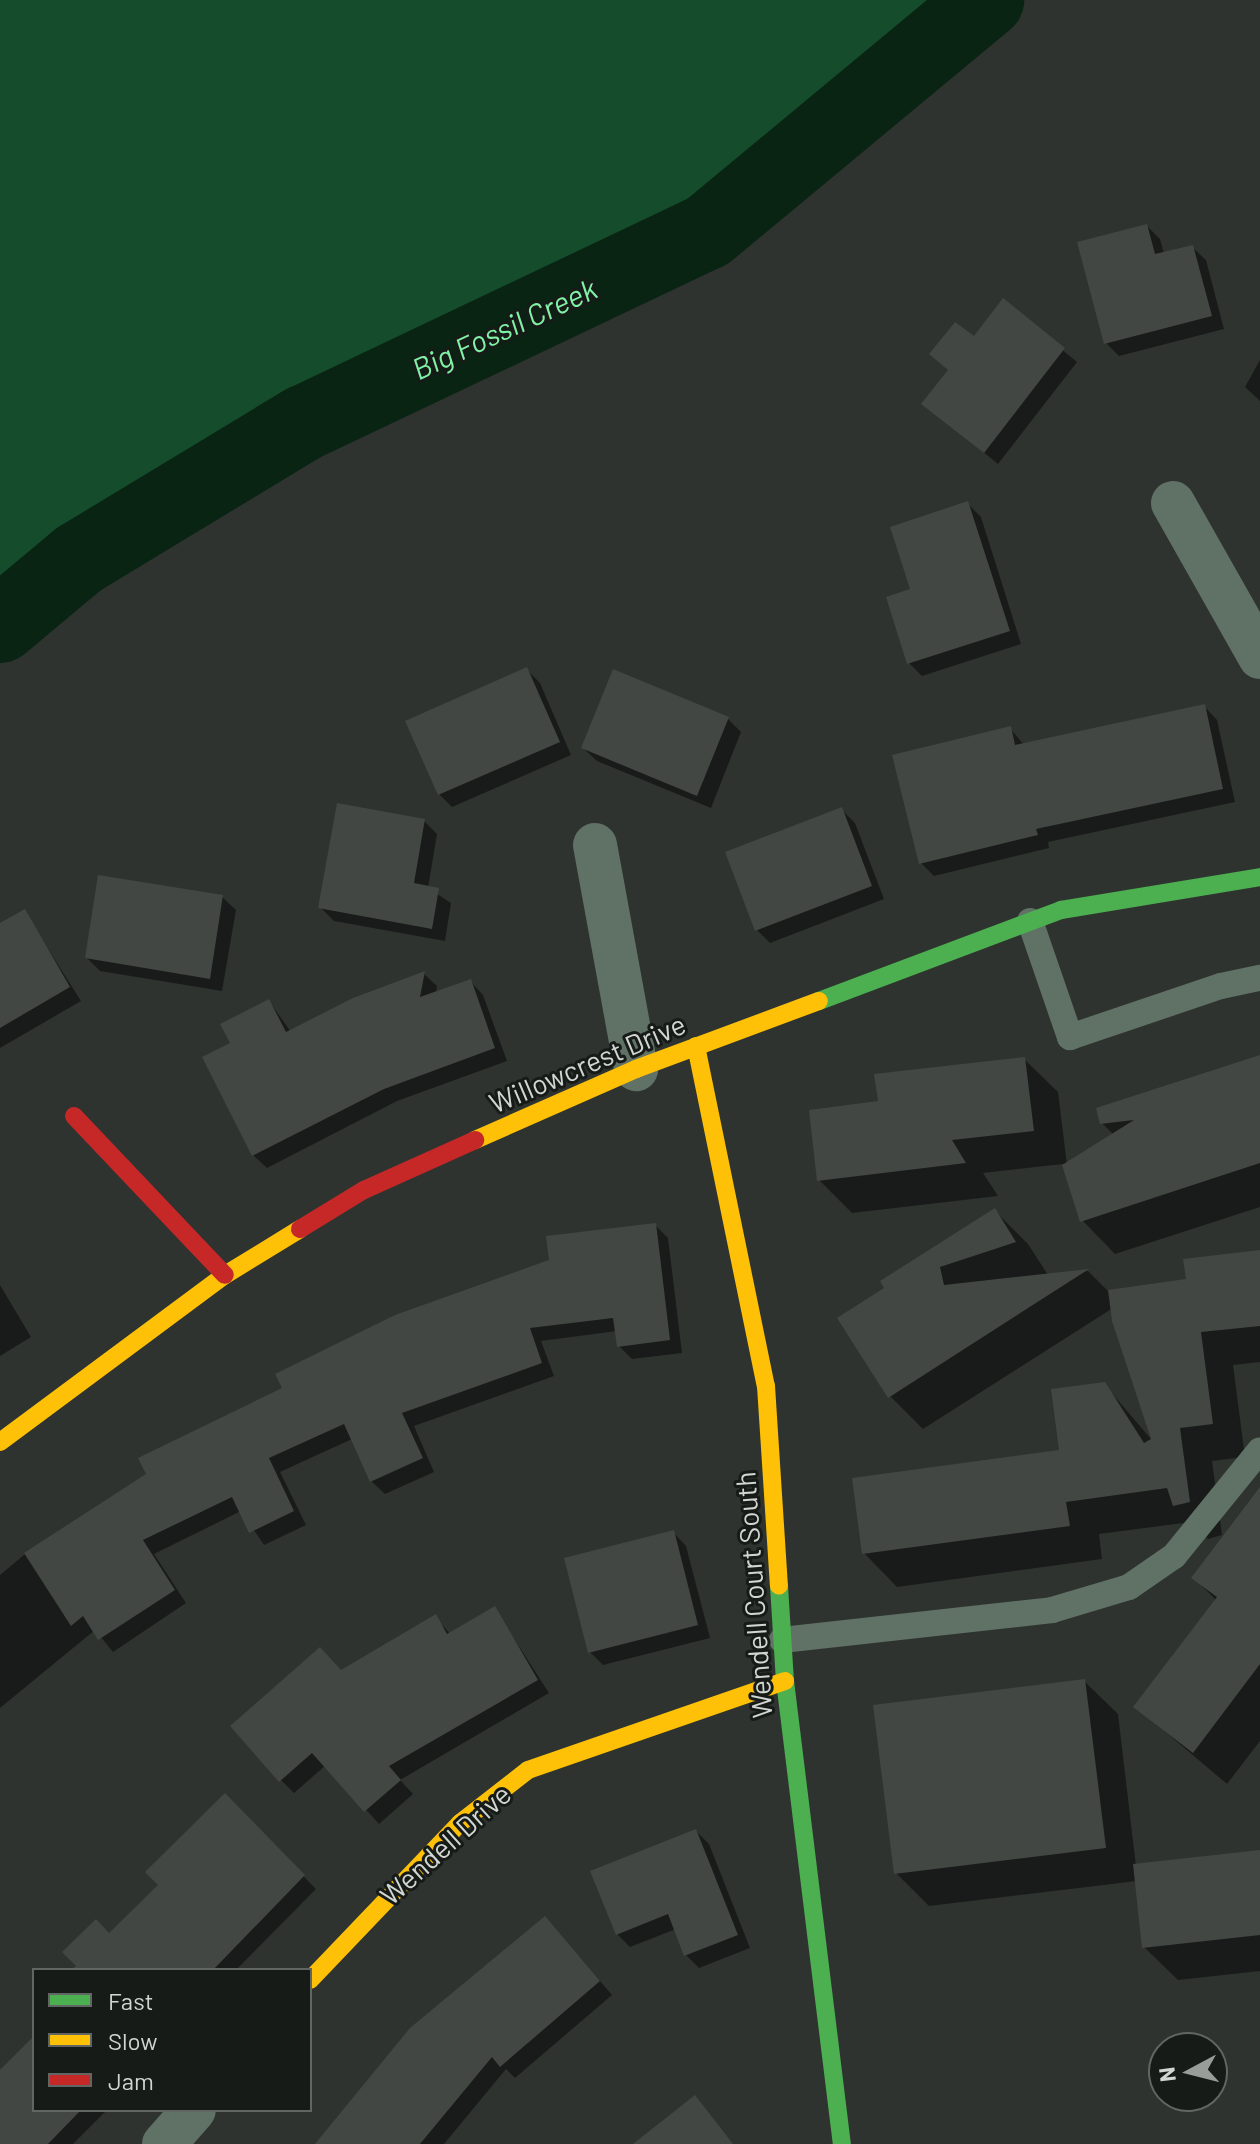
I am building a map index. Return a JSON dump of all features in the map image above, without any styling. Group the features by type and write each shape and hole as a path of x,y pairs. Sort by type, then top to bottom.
{"street":[{"path":"1173,503 1260,657"},
{"path":"595,845 636,1069"},
{"name":"Willowcrest Drive","path":"0,1442 225,1275 364,1190 636,1069 1061,910 1260,877"},
{"name":"Wendell Court South","path":"696,1046 766,1386 785,1681 842,2144"},
{"path":"74,1116 225,1275"},
{"name":"Wendell Drive","path":"312,1978 460,1823 528,1770 785,1681"},
{"path":"164,2144 192,2112"}],"lane":[{"path":"1030,921 1070,1037 1221,986 1260,978"},
{"path":"782,1640 1052,1610 1129,1587 1174,1556 1260,1450"}],"green space":[{"path":"0,0 986,0 707,232 304,423 79,559 0,625"}],"building":[{"path":"1147,224 1155,254 1193,245 1212,316 1104,344 1077,242"},
{"path":"1003,298 1065,348 984,453 921,404 948,370 929,354 955,322 974,336"},
{"path":"968,501 1010,631 907,664 886,597 910,589 890,527"},
{"path":"527,667 560,742 438,795 405,721"},
{"path":"613,669 729,717 697,796 581,748"},
{"path":"1205,704 1223,789 1036,829 1038,835 919,864 892,755 1011,726 1015,745"},
{"path":"337,803 425,819 414,883 439,888 432,929 318,908"},
{"path":"842,807 872,886 755,931 725,852"},
{"path":"98,875 223,895 210,979 85,958"},
{"path":"25,909 70,987 0,1028 0,923"},
{"path":"425,971 420,997 471,979 495,1048 384,1089 252,1156 202,1057 230,1043 220,1024 269,999 286,1032 353,998"},
{"path":"1260,1055 1260,1163 1080,1222 1062,1165 1134,1120 1100,1124 1096,1108"},
{"path":"1025,1057 1034,1131 952,1140 966,1163 817,1181 809,1110 878,1101 874,1074"},
{"path":"995,1208 1016,1242 940,1267 944,1285 1089,1269 888,1398 837,1318 884,1288 880,1281"},
{"path":"656,1223 670,1340 617,1347 613,1318 530,1328 542,1363 402,1413 423,1458 370,1482 344,1424 269,1458 294,1511 249,1533 232,1497 143,1540 175,1590 98,1640 83,1616 71,1626 24,1553 146,1474 138,1458 282,1388 275,1374 395,1315 549,1260 546,1236"},
{"path":"1260,1250 1260,1326 1201,1332 1213,1424 1180,1428 1190,1502 1173,1506 1167,1488 1066,1502 1070,1526 862,1554 852,1478 1059,1450 1051,1389 1105,1382 1144,1443 1151,1439 1112,1321 1108,1290 1186,1279 1183,1259"},
{"path":"1260,1487 1260,1664 1193,1753 1133,1707 1217,1597 1191,1578"},
{"path":"674,1530 698,1625 588,1653 564,1558"},
{"path":"495,1606 538,1680 389,1766 401,1780 364,1812 312,1753 279,1782 230,1726 320,1647 341,1670 436,1614 447,1634"},
{"path":"1085,1679 1106,1848 894,1874 873,1705"},
{"path":"225,1793 305,1875 215,1968 74,1968 76,1966 62,1952 96,1919 109,1933 158,1885 145,1872"},
{"path":"696,1829 738,1935 684,1956 668,1914 616,1935 590,1871"},
{"path":"1260,1850 1260,1935 1142,1948 1133,1864"},
{"path":"545,1916 600,1981 500,2067 492,2057 420,2144 315,2144 410,2028"},
{"path":"32,2038 32,2112 79,2112 48,2144 0,2144 0,2070"},
{"path":"695,2095 733,2144 633,2144"}],"waterway":[{"name":"Big Fossil Creek","path":"0,625 79,559 304,423 707,232 986,0"}],"traffic: fast":[{"path":"819,1001 1061,910 1260,877"},
{"path":"779,1586 785,1681 842,2144"}],"traffic: slow":[{"path":"475,1140 636,1069 819,1001"},
{"path":"696,1046 766,1386 779,1586"},
{"path":"0,1442 225,1275 300,1229"},
{"path":"312,1978 460,1823 528,1770 785,1681"}],"traffic: jam":[{"path":"74,1116 225,1275"},
{"path":"300,1229 364,1190 475,1140"}]}
